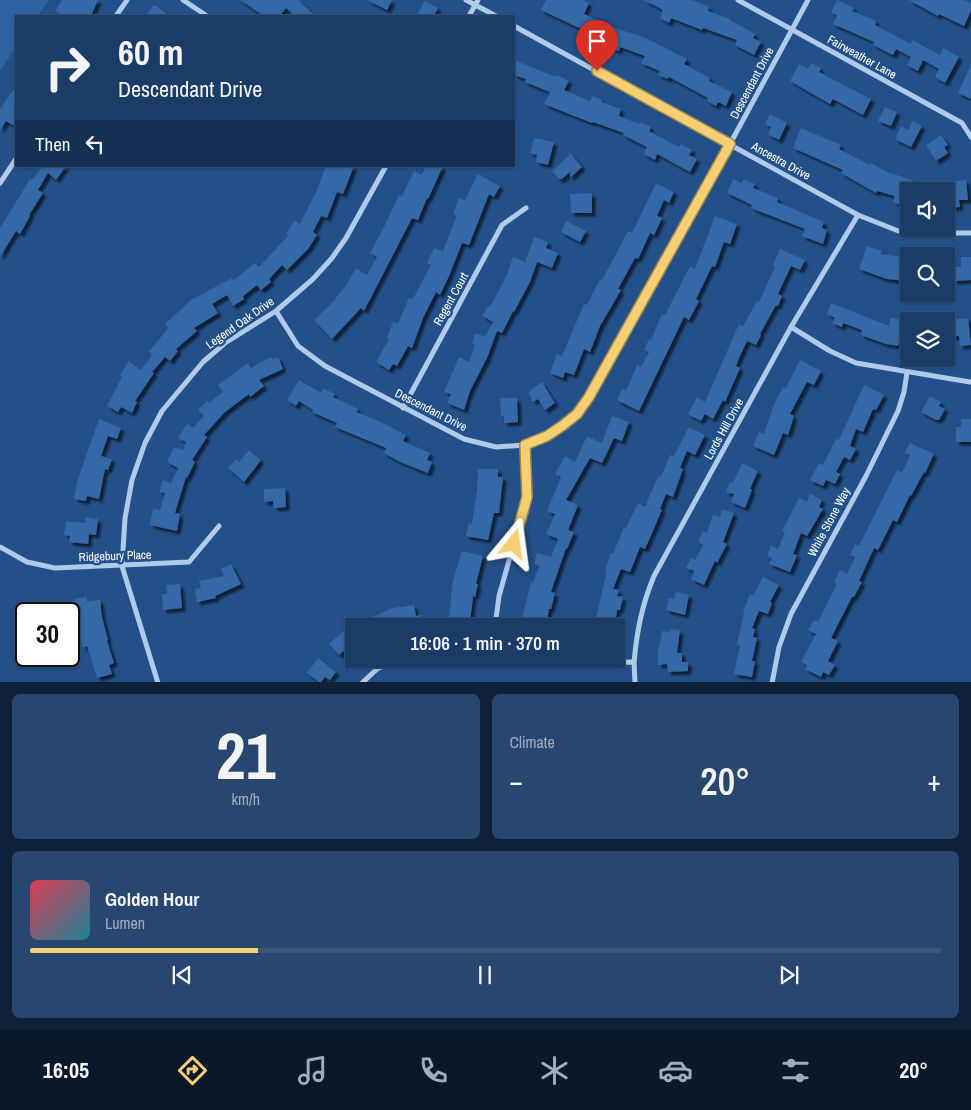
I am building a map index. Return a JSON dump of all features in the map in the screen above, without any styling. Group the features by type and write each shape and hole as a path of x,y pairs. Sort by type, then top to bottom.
{"street":[{"path":"117,15 127,0"},
{"path":"183,0 206,15"},
{"path":"466,0 477,2 495,15"},
{"name":"Fairweather Lane","path":"738,0 962,123 971,137"},
{"name":"Descendant Drive","path":"276,312 298,346 325,366 464,439 496,447 525,445 547,436 577,414 589,397 808,0"},
{"path":"470,15 477,2"},
{"name":"Ancestra Drive","path":"515,27 858,215 901,232 923,234 971,232"},
{"path":"0,183 15,160"},
{"name":"Legend Oak Drive","path":"158,682 122,566 125,518 132,480 145,443 162,411 203,362 225,343 276,312 314,280 346,238 385,167"},
{"name":"Regent Court","path":"403,408 502,226 526,208"},
{"name":"Lords Hill Drive","path":"635,682 634,662 640,616 645,597 654,576 791,327 858,215"},
{"path":"791,327 830,351 856,364 970,382"},
{"name":"White Stone Way","path":"772,682 779,647 791,614 866,476 898,411 904,392 907,372"},
{"path":"496,618 499,596 527,497 525,445"},
{"name":"Ridgebury Place","path":"0,547 27,562 54,568 190,562 219,526"},
{"path":"625,662 634,662"},
{"path":"362,682 380,668"}],"shaded area":[{"path":"0,0 49,0 38,15 15,15 15,48 0,71"}],"building":[{"path":"62,0 98,0 91,15 58,15 59,13 55,11"},
{"path":"240,0 298,0 314,15 294,15 286,8 281,15 262,15"},
{"path":"367,0 392,0 387,10"},
{"path":"546,0 582,0 589,3 584,14 609,26 646,38 687,59 684,64 710,78 709,81 732,92 726,106 718,102 716,106 707,101 708,98 669,77 668,79 658,75 660,71 641,63 645,56 620,47 619,51 609,48 610,46 591,37 592,34 541,10"},
{"path":"644,0 692,0 709,7 708,11 730,19 755,34 753,38 761,42 754,55 735,45 737,40 703,28 702,30 671,18 669,23 660,18 663,10"},
{"path":"837,0 854,8 852,11 876,21 875,25 911,44 912,40 940,55 943,48 959,57 945,83 935,77 939,69 923,60 918,71 907,65 911,57 896,49 893,55 873,45 874,42 833,24 837,15 831,13"},
{"path":"909,0 964,0 971,3 971,11 964,26 939,14 938,16"},
{"path":"424,1 438,8 434,15 417,15"},
{"path":"154,5 169,15 147,15"},
{"path":"515,60 569,81 564,90 590,101 592,96 602,100 601,102 621,109 619,116 651,127 649,131 679,147 681,144 692,150 689,155 697,159 690,172 657,154 655,160 644,154 647,147 623,135 624,133 592,123 544,104 550,92 525,82 526,79 515,75"},
{"path":"811,63 821,68 819,72 871,99 863,115 833,99 830,104 790,81 799,64 808,69"},
{"path":"971,64 971,99 958,93"},
{"path":"15,87 15,126 6,121 0,130 0,109"},
{"path":"885,107 897,112 891,126 878,121"},
{"path":"770,114 787,123 779,140 768,134 771,127 765,124"},
{"path":"912,121 922,126 911,147 895,139 901,126 908,130"},
{"path":"801,128 841,145 839,149 870,165 871,163 887,172 912,180 911,182 900,182 900,205 893,202 895,196 877,191 876,193 841,173 843,170 793,148"},
{"path":"941,135 948,145 944,147 948,153 936,161 926,145"},
{"path":"534,138 554,142 548,165 536,162 537,155 530,153"},
{"path":"569,152 582,167 570,178 570,172 562,179 559,179 552,171 569,156"},
{"path":"65,167 56,180 48,173 38,190 43,193 20,234 16,231 0,257 0,228 30,179 32,180 41,168"},
{"path":"326,167 354,167 343,194 337,192 327,218 321,216 313,232 317,235 308,249 287,270 282,265 269,279 271,282 261,290 257,285 243,296 244,299 233,306 227,295 212,304 218,313 194,328 197,331 176,349 178,351 170,361 165,357 152,372 154,373 135,401 137,402 132,413 121,407 118,412 107,406 122,377 120,375 129,361 141,370 152,355 149,352 168,328 165,324 189,301 232,278 234,280 255,263 259,267 289,235 286,233 295,220 300,224"},
{"path":"426,167 443,167 418,220 412,218 364,311 361,308 332,339 314,320 336,299 356,268 367,275 377,257 370,253 399,195 402,196 414,171 422,175"},
{"path":"478,174 500,186 494,197 489,194 469,245 462,243 440,295 436,292 423,318 412,348 408,346 397,366 393,364 389,370 376,362 389,339 387,338 393,322 398,324 409,298 413,299 431,265 427,263 434,248 443,251 457,215 453,214 459,198 465,200"},
{"path":"733,179 742,183 744,179 755,184 753,188 778,198 777,202 824,222 822,228 827,230 823,244 802,236 805,229 751,208 752,205 727,193"},
{"path":"966,180 968,200 959,200 960,207 955,207 955,182 947,182"},
{"path":"656,183 674,192 669,203 664,200 657,216 662,218 654,235 650,233 638,259 635,258 618,289 621,290 600,326 590,352 584,349 574,375 565,372 563,378 550,373 557,354 562,356 584,304 587,305 628,231 632,233"},
{"path":"592,193 592,213 571,213 570,194"},
{"path":"715,216 737,224 730,244 724,242 715,267 712,266 696,299 699,301 689,320 684,317 639,411 617,400 622,389 626,391 637,365 641,367 649,352 644,350 649,339 651,340 662,314 665,315 690,266 695,269"},
{"path":"566,221 586,231 580,242 561,232"},
{"path":"534,237 548,242 546,248 558,253 552,268 537,262 530,282 502,333 497,331 487,358 470,391 464,410 447,403 451,394 444,392 459,357 469,362 475,345 472,343 475,333 485,337 493,322 482,316 488,306 490,307 507,275 513,257 525,262"},
{"path":"867,246 882,251 881,254 900,257 900,280 887,279 859,269"},
{"path":"780,249 805,260 800,270 791,266 778,294 782,296 778,306 776,305 756,345 747,341 736,366 740,368 725,402 723,400 713,419 705,414 701,421 688,414 697,397 705,402 739,324 743,326 757,301 759,302 775,267 773,265"},
{"path":"961,257 971,257 971,280 955,281 955,267 961,267"},
{"path":"831,303 889,326 890,318 900,320 900,340 898,346 886,344 861,335 862,330 843,323 842,327 832,323 835,318 827,314"},
{"path":"968,318 971,345 960,346 959,336 955,336 955,319"},
{"path":"271,357 272,359 278,357 283,369 259,380 264,386 250,397 249,394 225,412 204,435 207,437 192,460 195,462 186,477 175,513 180,514 177,531 150,525 153,508 160,510 165,493 159,492 163,480 171,483 178,468 167,462 174,447 183,450 186,442 178,438 187,424 193,428 204,416 198,410 207,401 209,403 223,392 218,385 248,363 251,368"},
{"path":"800,360 821,371 814,385 807,382 790,414 794,416 788,435 783,433 774,455 753,446 759,432 764,434 774,404 783,387 786,388"},
{"path":"299,380 321,393 323,388 335,394 333,397 358,409 356,412 406,435 403,441 430,453 427,460 432,462 428,473 400,462 384,453 386,448 335,427 337,423 312,412 313,410 299,401 296,406 287,400"},
{"path":"542,382 555,403 545,410 538,399 533,402 529,394 529,391"},
{"path":"864,385 884,395 876,410 873,409 863,432 856,429 850,446 856,449 850,460 844,457 836,472 840,474 835,484 826,480 823,486 810,480 819,463 823,465 836,439 839,440"},
{"path":"930,396 941,402 939,406 945,409 939,420 921,412"},
{"path":"500,398 517,398 518,422 504,423 504,416 501,416"},
{"path":"612,416 629,422 622,441 614,438 602,463 590,458 566,500 578,505 568,530 574,532 566,548 551,592 555,593 547,618 522,618 531,582 533,583 539,566 534,564 537,553 551,557 558,539 546,534 555,514 547,511 561,477 555,474 565,456 575,462 587,436 602,443"},
{"path":"99,419 121,428 117,439 108,436 101,456 112,459 108,470 105,469 99,499 87,496 86,501 74,499 77,482"},
{"path":"961,419 971,419 971,442 956,442 956,427 961,427"},
{"path":"689,427 705,435 695,455 687,451 680,468 683,469 673,497 666,494 660,509 662,510 645,549 640,547 630,572 621,569 613,589 619,590 617,596 623,597 620,610 617,610 616,618 596,618 607,571 605,571 611,553 613,554 624,527 626,528 638,503 645,507 658,476 661,477 670,455 674,456"},
{"path":"910,443 934,454 897,522 893,520 878,550 874,548 859,581 862,582 831,638 838,641 828,661 835,665 829,675 823,672 821,677 805,669 807,665 801,662 816,634 808,630 814,620 818,622 837,584 834,582 840,570 847,574 855,557 850,555 855,544 859,546 897,470 902,473 910,455 905,453"},
{"path":"249,450 261,460 244,482 228,468 236,459 239,462"},
{"path":"742,463 758,471 750,489 752,490 745,508 731,502 734,494 726,492 730,482 733,483"},
{"path":"478,469 498,469 498,477 503,477 499,513 494,513 488,540 466,536 469,523 472,524"},
{"path":"285,488 286,507 274,508 273,501 264,502 264,489"},
{"path":"810,494 822,500 819,507 823,509 807,536 801,533 793,554 797,555 790,572 769,564 772,558 767,556 771,546 778,549 785,532 782,531 799,498 807,502"},
{"path":"722,509 734,513 723,542 727,544 717,563 715,561 704,585 691,579 694,571 686,568 691,558 695,560 703,545 698,542 703,531 707,533 713,515 720,517"},
{"path":"86,517 98,519 96,535 89,534 88,544 69,542 70,536 64,535 66,521 85,523"},
{"path":"462,551 483,556 476,584 478,584 475,597 473,596 471,618 449,618 453,580"},
{"path":"231,564 241,584 215,596 216,598 197,602 195,589 201,588 199,581 224,576 221,569"},
{"path":"763,577 779,585 770,602 772,603 768,614 759,611 752,628 755,629 753,637 757,638 752,661 755,661 752,677 734,674 740,645 737,645 743,612 750,594 753,596"},
{"path":"180,584 182,608 163,610 162,594 167,594 166,585"},
{"path":"676,592 689,595 685,615 666,610 669,598 674,599"},
{"path":"87,597 87,601 100,600 107,641 114,663 109,665 112,674 97,678 87,646 83,648 80,638 80,602 74,602 74,599"},
{"path":"414,605 416,616 421,615 422,618 370,618 393,608"},
{"path":"670,629 680,630 677,653 682,653 682,662 688,662 688,671 668,672 667,664 658,665 662,631 670,632"},
{"path":"345,630 345,650 339,655 329,644"},
{"path":"318,658 336,672 330,680 325,677 321,682 307,673"}],"route":[{"path":"514,544 527,497 525,445 547,436 562,426 577,414 589,397 730,144 597,71"}]}
